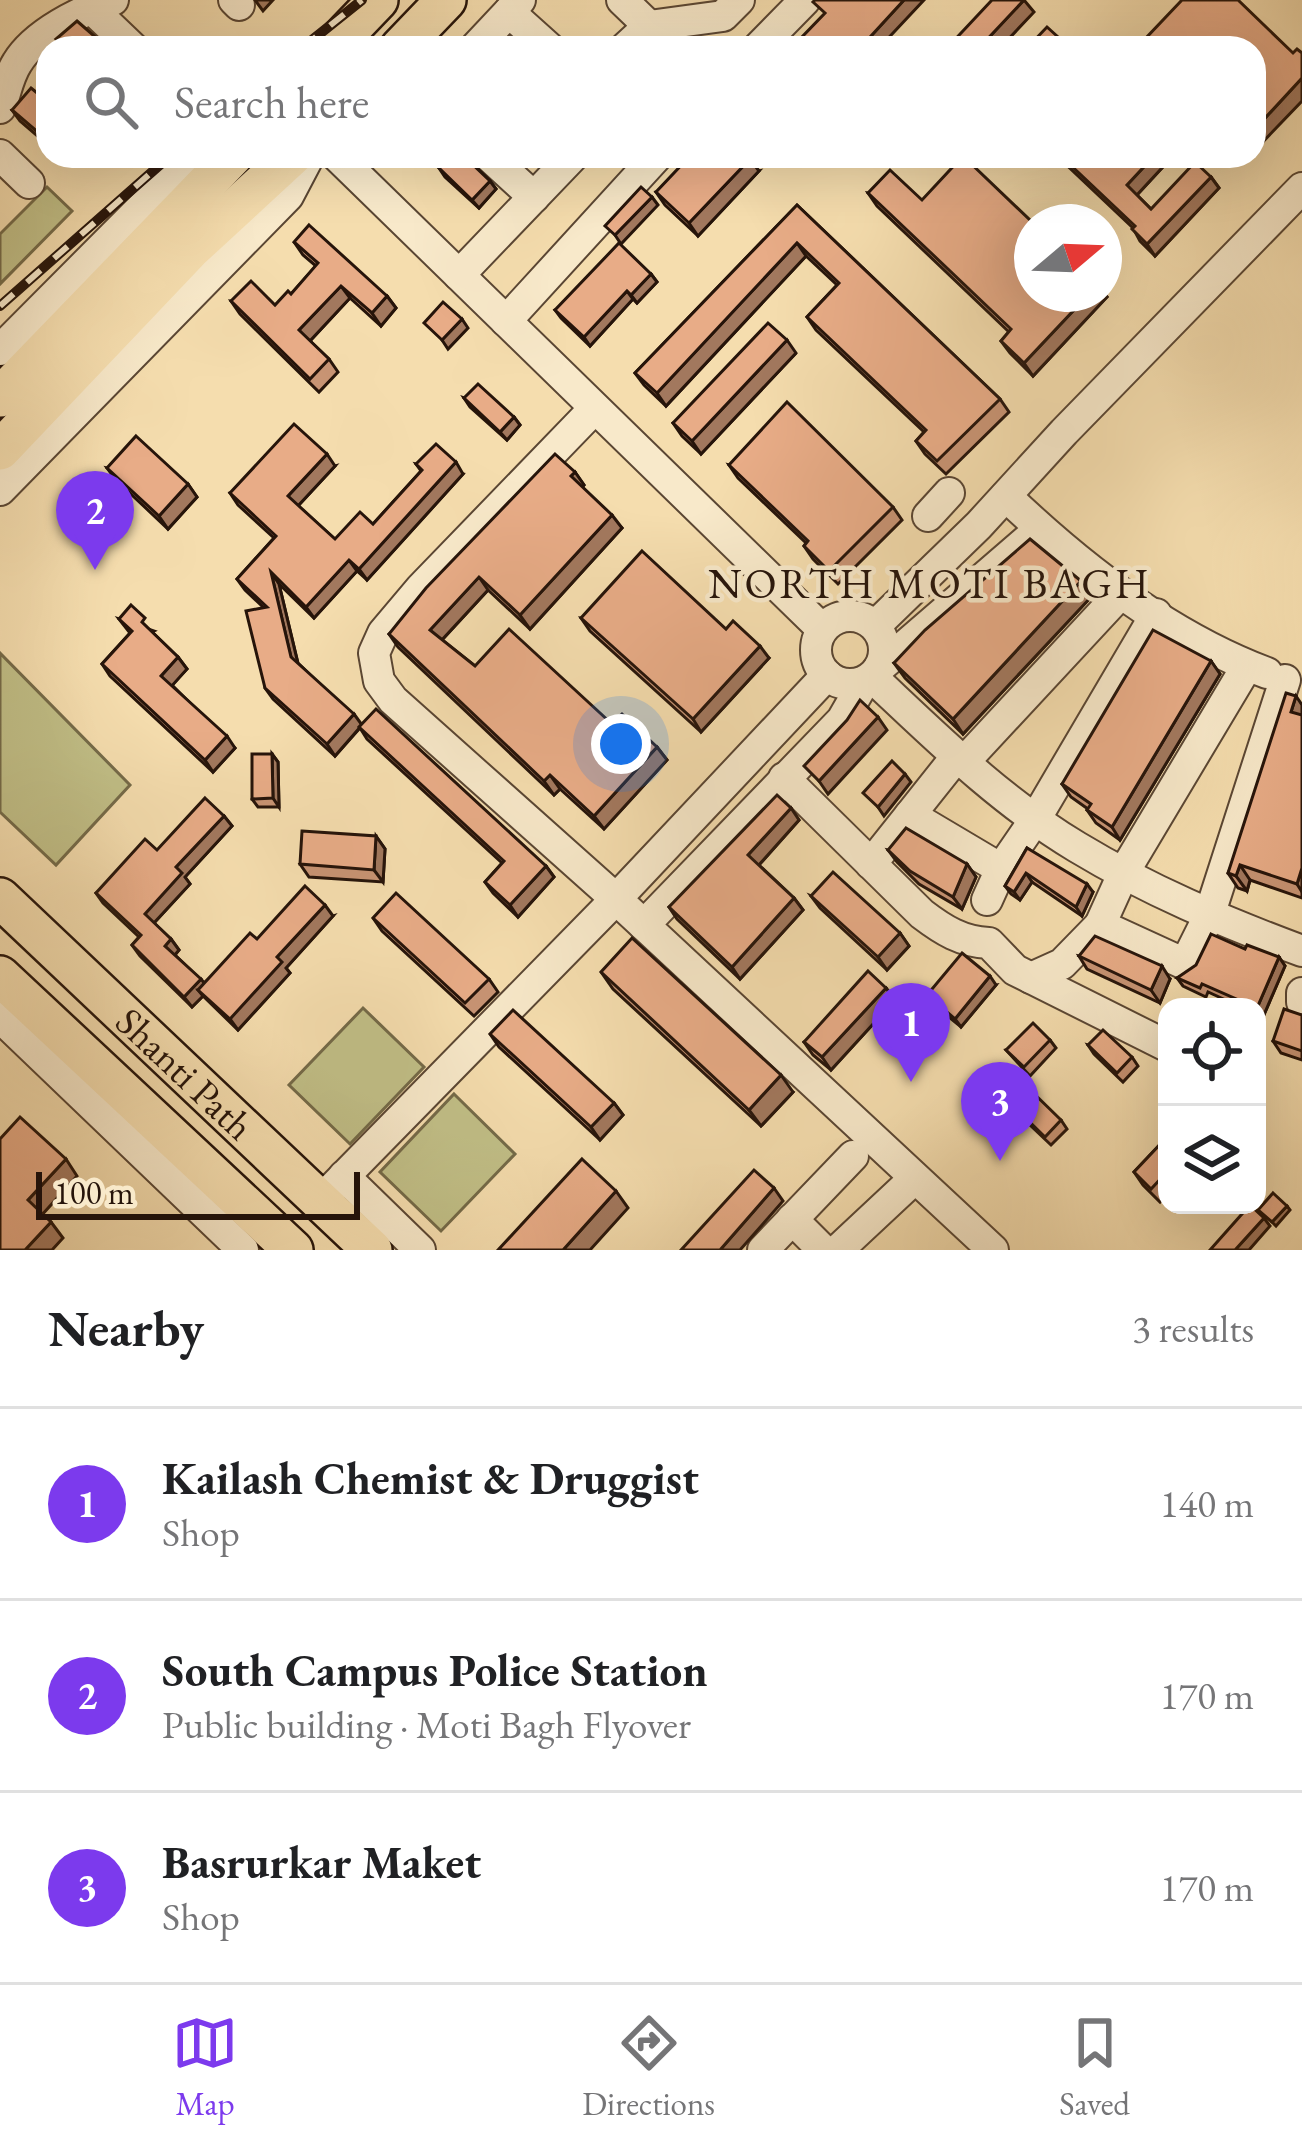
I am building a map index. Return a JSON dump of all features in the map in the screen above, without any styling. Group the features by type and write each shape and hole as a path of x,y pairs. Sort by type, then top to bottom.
{"main road":[{"path":"344,36 378,0"},
{"path":"412,36 446,0"},
{"path":"0,397 209,168"},
{"path":"0,450 190,250 279,168"},
{"name":"Shanti Path","path":"0,898 332,1188 372,1250"},
{"name":"Shanti Path","path":"0,976 293,1250"}],"street":[{"path":"622,0 649,26"},
{"path":"638,36 649,26 723,16 739,0"},
{"path":"770,36 805,0"},
{"path":"43,36 102,4 125,36"},
{"path":"486,36 514,6 539,36"},
{"path":"2,91 36,40"},
{"path":"0,155 29,183"},
{"path":"0,350 207,168"},
{"path":"0,490 288,196 303,168"},
{"path":"361,168 459,275 822,629"},
{"path":"502,168 534,197"},
{"path":"459,275 562,168"},
{"path":"506,321 646,168"},
{"path":"875,626 1302,188"},
{"path":"594,409 421,587 383,633 374,652 379,681 393,700 616,898 987,1248"},
{"path":"1006,496 1102,582 1247,666 1294,683 1208,916 1185,964 1100,925"},
{"path":"644,925 842,720 872,676 884,646 875,626 848,616 822,629 815,648 826,675 844,684 872,676 1040,529"},
{"path":"871,864 960,759 1121,593"},
{"path":"987,900 1000,869 1036,818 1156,614"},
{"path":"1030,978 1061,964 1100,925 1124,872 1247,666"},
{"path":"419,1250 332,1188 826,675"},
{"path":"872,676 960,759 1075,847 1208,916 1302,950"},
{"path":"784,778 947,933 989,943 1016,970 1158,1042"},
{"path":"710,799 738,826"},
{"path":"910,814 1000,869"},
{"path":"1302,993 1302,1002"},
{"path":"0,1017 243,1250"},
{"path":"763,1250 853,1156"},
{"path":"838,1250 915,1178"},
{"path":"792,1219 823,1250"}],"shaded area":[{"path":"47,187 72,211 0,284 0,234"},
{"path":"0,653 130,785 56,865 0,812"},
{"path":"363,1008 424,1067 350,1144 289,1085"},
{"path":"454,1094 515,1154 441,1231 380,1172"}],"building":[{"path":"904,0 871,36 803,36 825,13 813,2"},
{"path":"992,0 1024,0 990,36 958,36"},
{"path":"1182,0 1238,0 1293,53 1297,49 1302,53 1302,78 1266,117 1266,36 1148,36"},
{"path":"77,21 94,36 60,36"},
{"path":"31,88 36,92 36,131 12,110"},
{"path":"439,168 476,168 490,181 472,200"},
{"path":"679,168 741,168 689,223 656,192"},
{"path":"952,168 976,168 1014,205 1014,312 1072,312 1024,363 1001,341 1011,329 868,193 890,170 922,200"},
{"path":"1074,168 1143,168 1127,185 1151,209 1189,168 1201,168 1211,177 1147,244 1132,229 1135,226 1122,214 1122,204 1112,204"},
{"path":"641,187 652,197 615,235 605,226"},
{"path":"797,205 1000,399 937,461 916,441 926,430 807,317 839,283 797,243 657,393 635,373"},
{"path":"309,225 387,296 372,313 341,286 299,330 329,359 310,379 231,301 251,281 275,305 288,291 291,294 318,263 294,242"},
{"path":"619,243 651,274 631,295 627,291 584,337 555,310"},
{"path":"443,302 462,319 442,340 424,323"},
{"path":"768,323 787,340 692,441 673,423"},
{"path":"478,384 514,417 500,432 464,398"},
{"path":"787,402 893,507 829,571 804,546 808,541 729,465"},
{"path":"294,424 327,454 288,496 335,539 360,512 373,524 422,470 416,464 436,444 456,462 359,569 349,560 306,607 271,572 291,657 354,714 327,744 265,688 246,611 267,607 237,579 276,536 230,493"},
{"path":"136,436 188,484 159,516 107,468"},
{"path":"555,454 612,515 520,615 479,577 430,630 475,666 509,629 612,724 622,714 657,747 594,816 550,775 544,781 389,634 426,588"},
{"path":"1030,539 1081,581 953,719 894,663"},
{"path":"642,551 726,629 733,621 760,646 693,719 581,618"},
{"path":"131,605 178,657 161,676 227,736 205,760 102,664 132,631 119,619"},
{"path":"1153,630 1211,661 1112,827 1087,810 1091,804 1062,784"},
{"path":"1286,693 1296,696 1291,712 1302,715 1302,868 1297,884 1240,865 1236,876 1228,873"},
{"path":"860,700 878,717 819,781 804,766"},
{"path":"376,709 546,866 510,905 485,882 504,861 359,727"},
{"path":"252,754 272,754 273,798 252,799"},
{"path":"892,761 905,774 878,807 863,793"},
{"path":"777,795 791,808 748,855 794,898 732,967 669,907"},
{"path":"205,798 224,816 176,867 182,873 145,914 171,939 165,946 201,979 184,997 132,945 141,935 96,893 145,839 157,850"},
{"path":"906,828 967,864 953,897 910,871 888,850"},
{"path":"302,831 376,836 374,870 300,864"},
{"path":"1027,848 1087,884 1076,907 1026,873 1014,892 1005,886"},
{"path":"833,872 900,933 878,957 811,896"},
{"path":"305,886 325,905 230,1019 198,990 250,933 257,939"},
{"path":"396,893 489,979 465,1003 373,918"},
{"path":"1211,934 1279,957 1261,998 1234,998 1177,978 1196,965"},
{"path":"1095,936 1162,966 1151,990 1079,956"},
{"path":"632,938 781,1075 749,1110 601,972"},
{"path":"962,953 990,976 955,1019 927,995"},
{"path":"868,971 886,988 822,1057 804,1042"},
{"path":"1284,1009 1302,1015 1302,1051 1273,1041"},
{"path":"513,1010 614,1103 591,1127 490,1034"},
{"path":"1033,1023 1050,1040 1024,1067 1006,1050"},
{"path":"1103,1030 1132,1057 1117,1073 1088,1045"},
{"path":"1020,1080 1061,1120 1045,1137 1004,1097"},
{"path":"20,1117 66,1159 28,1200 51,1222 25,1250 0,1250 0,1139"},
{"path":"1158,1147 1158,1182 1151,1189 1134,1172"},
{"path":"582,1159 616,1191 563,1250 498,1250"},
{"path":"754,1170 774,1188 720,1250 681,1250"},
{"path":"1273,1193 1287,1206 1272,1222 1263,1214"},
{"path":"1242,1214 1264,1218 1235,1250 1210,1250"}],"railway":[{"path":"317,36 362,0"},
{"path":"0,306 156,168"}],"place":[{"name":"South Campus Police Station","path":"95,570"},
{"name":"Kailash Chemist & Druggist","path":"911,1082"},
{"name":"Basrurkar Maket","path":"1000,1161"}],"district":[{"name":"NORTH MOTI BAGH","path":"930,583"}]}
